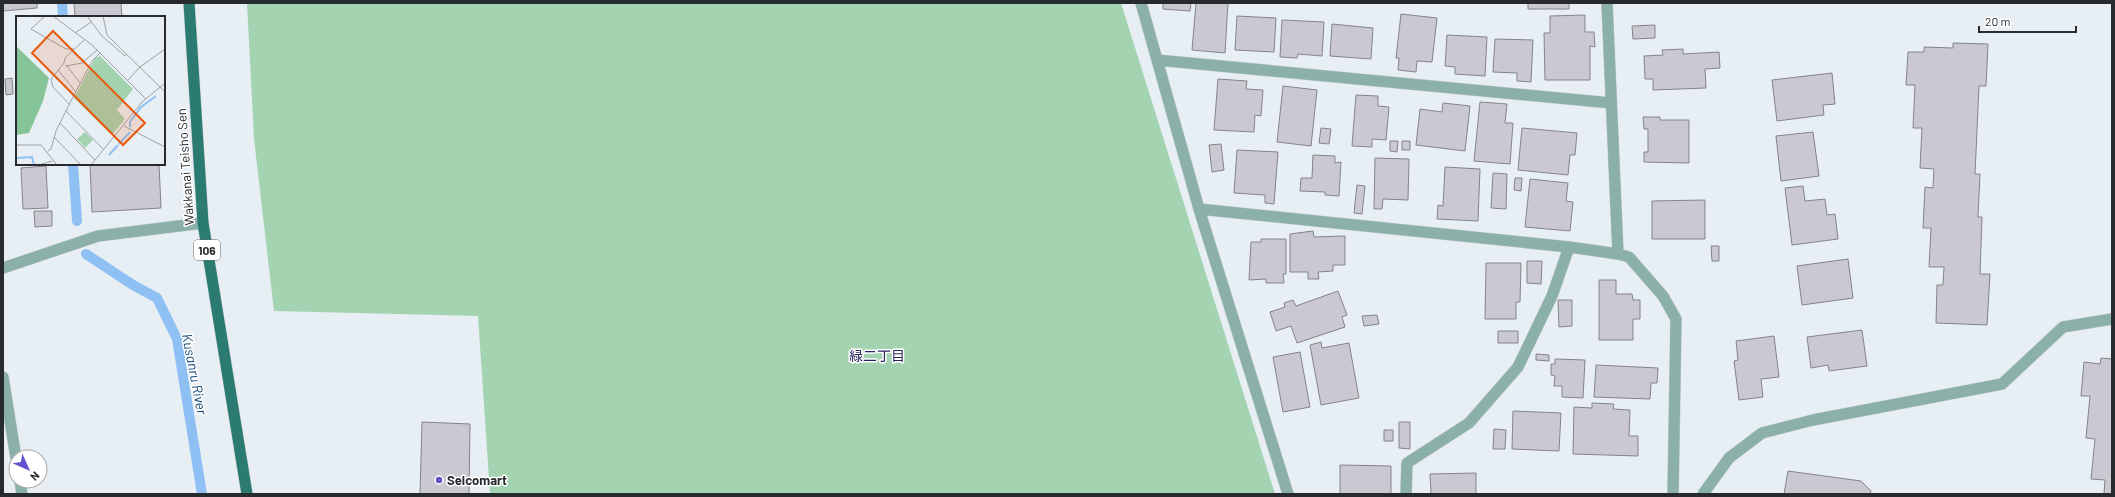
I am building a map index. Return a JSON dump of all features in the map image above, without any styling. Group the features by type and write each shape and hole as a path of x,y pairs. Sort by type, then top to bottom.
{"main road":[{"name":"Wakkanai Teisho Sen","path":"189,3 203,223 247,494"}],"street":[{"path":"1141,3 1199,209 1288,494"},
{"path":"1607,3 1618,254"},
{"path":"1156,60 1611,103"},
{"path":"1199,209 1569,247 1629,257 1663,296 1676,319 1673,494"},
{"path":"3,268 98,236 203,223"},
{"path":"1406,494 1406,463 1469,423 1518,367 1552,296 1569,247"},
{"path":"1703,494 1729,458 1762,433 1813,420 2002,384 2063,327 2112,319"},
{"path":"3,377 15,449"}],"green space":[{"path":"247,3 1121,3 1275,494 490,494 478,316 274,311 254,139"}],"building":[{"path":"3,3 37,3 37,8 3,11"},
{"path":"74,3 121,3 122,16 75,16"},
{"path":"1163,3 1191,3 1190,11 1163,9"},
{"path":"1196,3 1228,3 1225,53 1192,50"},
{"path":"1528,3 1569,3 1569,9 1528,9"},
{"path":"1401,14 1437,18 1432,62 1417,61 1416,72 1398,70 1399,58 1396,58"},
{"path":"1585,15 1585,32 1594,32 1595,47 1590,46 1590,80 1545,80 1544,33 1550,33 1550,16"},
{"path":"1237,16 1276,18 1274,52 1235,50"},
{"path":"1282,20 1324,22 1322,56 1298,54 1297,58 1280,57"},
{"path":"1332,24 1373,28 1371,59 1330,56"},
{"path":"1655,25 1655,38 1633,39 1632,26"},
{"path":"1447,35 1487,37 1485,76 1455,74 1455,67 1445,66"},
{"path":"1495,39 1533,40 1531,82 1517,81 1517,73 1493,72"},
{"path":"1953,43 1988,44 1986,86 1979,86 1975,174 1980,174 1978,217 1982,217 1980,274 1990,274 1987,325 1936,323 1937,285 1943,285 1944,267 1929,267 1931,228 1923,228 1925,187 1933,188 1934,169 1920,168 1922,128 1913,128 1915,85 1906,85 1908,52 1924,52 1924,47 1953,48"},
{"path":"1683,49 1683,54 1719,52 1720,68 1705,69 1706,88 1653,90 1653,79 1645,79 1644,56 1663,55 1662,50"},
{"path":"1832,73 1835,104 1823,105 1824,115 1777,121 1772,80"},
{"path":"12,78 13,94 6,95 5,79"},
{"path":"1218,79 1247,81 1246,89 1263,90 1261,116 1255,115 1254,132 1214,130"},
{"path":"1283,86 1317,90 1311,146 1277,142"},
{"path":"1356,95 1378,96 1378,106 1389,107 1386,140 1372,139 1372,147 1352,146"},
{"path":"1480,102 1507,104 1505,123 1513,123 1510,164 1474,161"},
{"path":"1443,103 1470,106 1465,151 1416,145 1420,109 1442,112"},
{"path":"1643,117 1660,117 1660,120 1689,120 1689,163 1644,162 1644,152 1648,152 1648,129 1644,129"},
{"path":"1321,128 1331,129 1329,144 1319,143"},
{"path":"1522,128 1577,133 1575,155 1570,155 1568,175 1518,170"},
{"path":"1813,132 1819,176 1781,181 1776,136"},
{"path":"1390,141 1398,141 1397,152 1390,151"},
{"path":"1402,141 1410,141 1410,150 1402,150"},
{"path":"1221,144 1224,170 1212,172 1209,145"},
{"path":"1237,150 1278,152 1274,204 1265,203 1265,195 1234,193"},
{"path":"1313,155 1335,156 1335,163 1341,162 1339,196 1325,195 1325,192 1300,191 1301,178 1312,178"},
{"path":"1375,158 1409,159 1408,200 1383,199 1382,209 1374,209"},
{"path":"90,165 159,165 161,208 92,212"},
{"path":"46,166 48,208 23,209 21,168"},
{"path":"1445,167 1480,169 1478,221 1437,219 1438,205 1443,206"},
{"path":"1493,173 1507,174 1506,209 1491,208"},
{"path":"1515,178 1522,178 1521,191 1514,190"},
{"path":"1530,179 1568,183 1566,201 1573,202 1570,231 1525,227"},
{"path":"1357,185 1365,186 1362,214 1354,213"},
{"path":"1803,186 1805,201 1825,199 1827,215 1835,214 1838,239 1792,245 1785,188"},
{"path":"1705,200 1705,239 1652,239 1652,201"},
{"path":"34,211 52,211 52,226 35,227"},
{"path":"1313,231 1314,237 1345,236 1345,265 1333,265 1333,271 1318,272 1319,279 1308,279 1308,272 1290,272 1290,234"},
{"path":"1261,239 1286,239 1286,274 1283,274 1284,283 1266,283 1266,279 1249,280 1251,242 1261,242"},
{"path":"1711,246 1719,246 1719,261 1712,261"},
{"path":"1848,259 1853,298 1802,305 1797,266"},
{"path":"1527,261 1542,261 1541,284 1527,283"},
{"path":"1486,263 1521,263 1520,302 1516,302 1516,319 1485,319"},
{"path":"1599,280 1616,280 1616,294 1632,294 1633,300 1640,300 1640,319 1633,319 1633,340 1599,340"},
{"path":"1338,291 1347,315 1342,317 1345,327 1297,343 1291,326 1276,331 1270,312 1285,307 1284,303 1293,300 1296,306"},
{"path":"1558,300 1572,300 1572,326 1559,327"},
{"path":"1377,315 1379,324 1364,326 1362,316"},
{"path":"1862,330 1867,366 1829,371 1828,365 1811,368 1807,337"},
{"path":"1498,331 1518,331 1518,343 1498,343"},
{"path":"1774,336 1779,377 1761,379 1763,397 1739,400 1734,361 1738,360 1736,341"},
{"path":"1321,342 1322,348 1349,343 1359,398 1321,405 1310,345"},
{"path":"1300,352 1310,407 1283,412 1273,357"},
{"path":"1536,354 1549,355 1549,361 1536,360"},
{"path":"2101,358 2112,359 2112,494 2104,494 2105,480 2091,479 2095,439 2086,438 2090,396 2081,396 2084,362 2100,364"},
{"path":"1555,359 1585,360 1583,398 1562,397 1562,386 1554,386 1555,376 1551,375 1551,364 1555,364"},
{"path":"1596,365 1658,368 1657,383 1651,383 1650,399 1594,397"},
{"path":"1592,403 1614,404 1613,409 1630,410 1629,436 1638,436 1638,456 1573,454 1574,407 1592,408"},
{"path":"1513,411 1561,413 1559,451 1512,449"},
{"path":"422,422 470,424 469,494 420,494"},
{"path":"1399,422 1410,422 1410,449 1399,448"},
{"path":"1494,429 1506,430 1505,449 1493,449"},
{"path":"1384,430 1393,430 1393,441 1384,441"},
{"path":"1340,465 1391,466 1391,494 1340,494"},
{"path":"1788,471 1861,481 1871,491 1870,494 1784,494"},
{"path":"1476,473 1476,494 1431,494 1430,474"}],"waterway":[{"name":"Kusanru River","path":"62,3 63,16"},
{"name":"Kusanru River","path":"73,165 77,221"},
{"name":"Kusanru River","path":"86,254 133,285 157,298 177,339 202,494"}],"place":[{"name":"Seicomart","path":"439,480"}],"district":[{"name":"緑二丁目","path":"877,355"}]}
